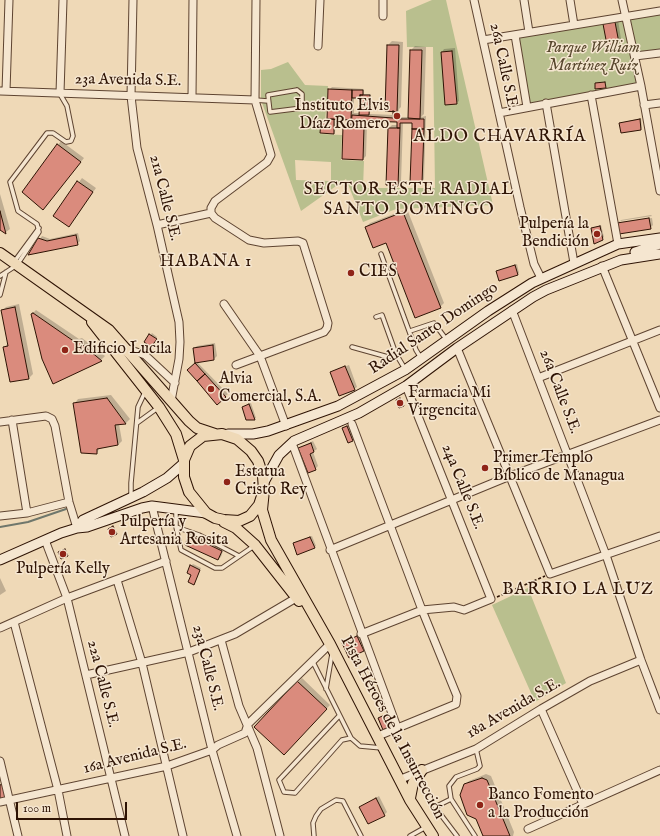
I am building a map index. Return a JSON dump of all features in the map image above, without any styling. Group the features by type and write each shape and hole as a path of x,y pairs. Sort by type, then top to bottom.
{"main road":[{"name":"Radial Santo Domingo","path":"219,434 253,434 286,426 352,400 405,370 515,292 574,263 618,244 660,238"},
{"path":"542,278 569,275 586,269 602,266 626,254 660,244"},
{"path":"0,253 109,330 193,425 237,439 251,451 260,466 264,486 256,509 246,518 233,521 215,518 206,513 195,501 189,492 184,477 183,462 176,434 146,389 102,336 87,315"},
{"name":"Radial Santo Domingo","path":"264,486 279,455 292,443 304,435 359,413 406,386 512,310 546,290 602,266 635,257 660,254"},
{"path":"77,528 83,520 132,497 167,478 183,462 194,442 203,436 219,434"},
{"name":"Pista Héroes de la Insurrección","path":"264,486 262,510 266,530 284,566 330,643 410,800 433,836"},
{"path":"0,560 45,540 77,528 87,527 130,511 152,506 206,513"},
{"name":"Pista Héroes de la Insurrección","path":"215,518 236,528 256,545 330,643"},
{"path":"410,800 413,783 422,770"}],"street":[{"path":"3,91 9,0"},
{"path":"60,93 63,0"},
{"name":"21a Calle S.E.","path":"132,0 131,96 137,148 157,225 179,322 180,342 171,401"},
{"path":"192,96 193,0"},
{"path":"236,365 324,332 328,323 303,243 298,241 264,243 249,240 215,218 211,213 211,208 215,201 267,162 271,155 255,100 256,0"},
{"path":"318,46 320,0"},
{"path":"383,0 383,16"},
{"name":"26a Calle S.E.","path":"474,0 498,113 534,264 542,278"},
{"path":"524,0 529,32"},
{"path":"570,0 574,25"},
{"path":"622,0 635,56 644,105 656,147 660,192"},
{"path":"483,40 660,11"},
{"path":"515,35 527,107"},
{"path":"635,56 660,52"},
{"path":"498,113 641,86"},
{"name":"23a Avenida S.E.","path":"3,91 131,96 192,96 255,100"},
{"path":"591,95 618,244"},
{"path":"546,103 574,263"},
{"path":"644,105 660,103"},
{"path":"157,225 211,213"},
{"path":"602,266 660,408"},
{"path":"224,304 260,356 286,426"},
{"name":"26a Calle S.E.","path":"512,310 606,555 641,660 660,710"},
{"path":"538,378 633,342 660,330"},
{"path":"124,347 145,355 175,382"},
{"path":"457,348 550,574 660,536"},
{"name":"24a Calle S.E.","path":"406,386 491,599"},
{"path":"0,422 46,416 52,419 55,426 69,502 77,528"},
{"path":"12,420 27,513"},
{"path":"330,550 510,476 660,420"},
{"path":"352,424 422,610 457,696 456,704 408,725 397,727 378,736"},
{"path":"292,443 361,634 397,727"},
{"path":"0,516 27,513 69,502"},
{"name":"23a Calle S.E.","path":"152,506 212,750 236,836"},
{"name":"22a Calle S.E.","path":"45,540 67,598 125,836"},
{"path":"0,628 67,598 166,561"},
{"path":"117,580 142,663 183,836"},
{"path":"86,675 189,652 235,634 296,598"},
{"path":"361,634 422,610 454,607 464,610 491,599"},
{"path":"14,622 58,790 67,836"},
{"path":"221,640 239,706 247,728 257,748 280,836"},
{"name":"16a Avenida S.E.","path":"0,802 167,766 212,750 218,745 245,733 248,724 330,643"},
{"name":"18a Avenida S.E.","path":"401,780 422,770 476,749 590,681 641,660"},
{"path":"541,709 583,804"},
{"path":"0,761 18,836"},
{"path":"528,829 660,770"}],"lane":[{"path":"297,90 302,94 303,104 298,109 270,112 268,101 268,95 297,90"},
{"path":"0,276 15,265 39,232 37,224 18,211 10,182 47,133 53,133 66,142 71,141 73,136 67,106 60,93"},
{"path":"255,100 268,101"},
{"path":"381,254 416,350 421,359"},
{"path":"0,295 6,272"},
{"path":"376,317 382,315 396,354 405,370"},
{"path":"410,331 434,323 446,340"},
{"path":"352,347 388,357 396,354"},
{"path":"132,497 131,483 138,407 146,389"},
{"path":"137,423 159,407"},
{"path":"176,509 176,527 183,553 216,568 222,568 256,545"},
{"path":"176,527 200,535 238,556"},
{"path":"326,690 330,643"},
{"path":"312,661 350,738 360,746 385,749"},
{"path":"339,716 279,780 284,792 295,793 342,740 350,738"},
{"path":"475,836 450,799 449,786 456,777 480,766 476,749"},
{"path":"450,799 435,807 457,836"},
{"path":"314,836 312,823 316,816 321,809 336,800 343,801 361,836"},
{"path":"410,836 427,827"}],"path":[{"path":"491,599 550,574"}],"green space":[{"path":"432,0 446,0 493,205 396,209 363,222 346,179 301,211 261,100 261,70 271,69 288,62 305,85 328,86 325,122 320,121 320,134 342,135 341,160 364,161 363,188 435,188 433,47 407,47 406,11","holes":["295,160 331,162 331,181 296,180"]},
{"path":"660,11 660,53 635,56 625,16"},
{"name":"Parque William Martínez Ruíz","path":"625,17 641,86 530,103 517,35"},
{"path":"528,588 566,683 535,702 492,605"}],"building":[{"path":"615,22 619,43 607,45 603,24"},
{"path":"387,45 399,45 397,112 385,111"},
{"path":"410,50 422,50 420,119 408,118"},
{"path":"452,51 457,104 445,105 441,52"},
{"path":"605,82 606,88 595,89 595,83"},
{"path":"328,89 352,90 351,120 327,119"},
{"path":"352,90 363,90 363,95 360,95 360,98 352,98"},
{"path":"360,95 370,95 369,115 359,115"},
{"path":"393,111 396,112 396,119 424,119 424,129 412,129 412,123 400,123 400,128 397,128 397,122 362,121 362,127 351,127 352,115 393,118"},
{"path":"328,119 334,119 334,134 320,133 321,122 328,122"},
{"path":"640,119 641,130 621,133 619,123"},
{"path":"343,126 364,127 363,160 342,159"},
{"path":"388,128 400,128 398,186 386,185"},
{"path":"412,129 424,129 422,183 410,183"},
{"path":"57,144 81,162 43,210 22,192"},
{"path":"77,181 93,192 69,227 53,216"},
{"path":"0,211 6,234 0,230"},
{"path":"403,212 441,308 415,318 386,243 373,248 365,227"},
{"path":"649,218 651,229 619,234 617,223"},
{"name":"Pulpería la Bendición","path":"600,226 603,240 594,244 591,228"},
{"path":"76,235 78,245 28,255 38,238 47,241"},
{"path":"515,265 518,275 499,281 496,271"},
{"path":"15,307 29,379 10,382 3,347 8,346 1,310"},
{"name":"Edificio Lucila","path":"33,313 75,342 78,341 102,361 53,384 42,359 31,314"},
{"path":"149,334 157,339 151,347 144,342"},
{"path":"213,345 214,360 195,363 193,348"},
{"path":"195,363 205,374 197,381 187,370"},
{"path":"345,366 355,390 339,396 330,372"},
{"name":"Alvia Comercial, S.A.","path":"205,374 226,397 217,405 197,381"},
{"path":"107,398 126,424 115,425 118,445 97,449 97,454 81,453 73,403"},
{"name":"Farmacia Mi Virgencita","path":"400,398 404,406 399,408 396,400"},
{"path":"249,404 255,420 246,420 242,407"},
{"path":"347,426 353,441 348,443 342,428"},
{"path":"311,443 314,452 310,454 316,470 308,473 298,448"},
{"name":"Pulpería y Artesania Rosita","path":"113,526 117,534 111,537 108,529"},
{"path":"189,535 222,551 218,560 185,545"},
{"path":"310,537 315,548 297,555 293,543"},
{"name":"Pulpería Kelly","path":"65,549 68,556 61,559 58,552"},
{"path":"190,565 200,570 194,585 188,582 191,575 187,573"},
{"path":"357,636 364,651 349,658 342,643"},
{"path":"297,681 327,709 284,755 254,727"},
{"path":"389,713 394,724 383,730 378,718"},
{"name":"Banco Fomento a la Producción","path":"482,778 487,780 510,836 483,836 476,819 467,815 460,795 464,784"},
{"path":"2,784 6,798 0,799 0,785"},
{"path":"376,798 385,816 368,824 359,807"}],"waterway":[{"path":"0,527 28,522 66,509"}],"place":[{"name":"Instituto Elvis Díaz Romero","path":"397,116"},
{"name":"Pulpería la Bendición","path":"597,234"},
{"name":"CIES","path":"351,273"},
{"name":"Edificio Lucila","path":"65,350"},
{"name":"Alvia Comercial, S.A.","path":"211,389"},
{"name":"Farmacia Mi Virgencita","path":"400,403"},
{"name":"Primer Templo Bíblico de Managua","path":"485,468"},
{"name":"Estatua Cristo Rey","path":"227,482"},
{"name":"Pulpería y Artesania Rosita","path":"112,532"},
{"name":"Pulpería Kelly","path":"63,554"},
{"name":"Banco Fomento a la Producción","path":"480,805"}],"district":[{"name":"ALDO CHAVARRÍA","path":"500,138"},
{"name":"SECTOR ESTE RADIAL SANTO DOMINGO","path":"409,201"},
{"name":"HABANA 1","path":"206,263"},
{"name":"BARRIO LA LUZ","path":"578,591"}]}
